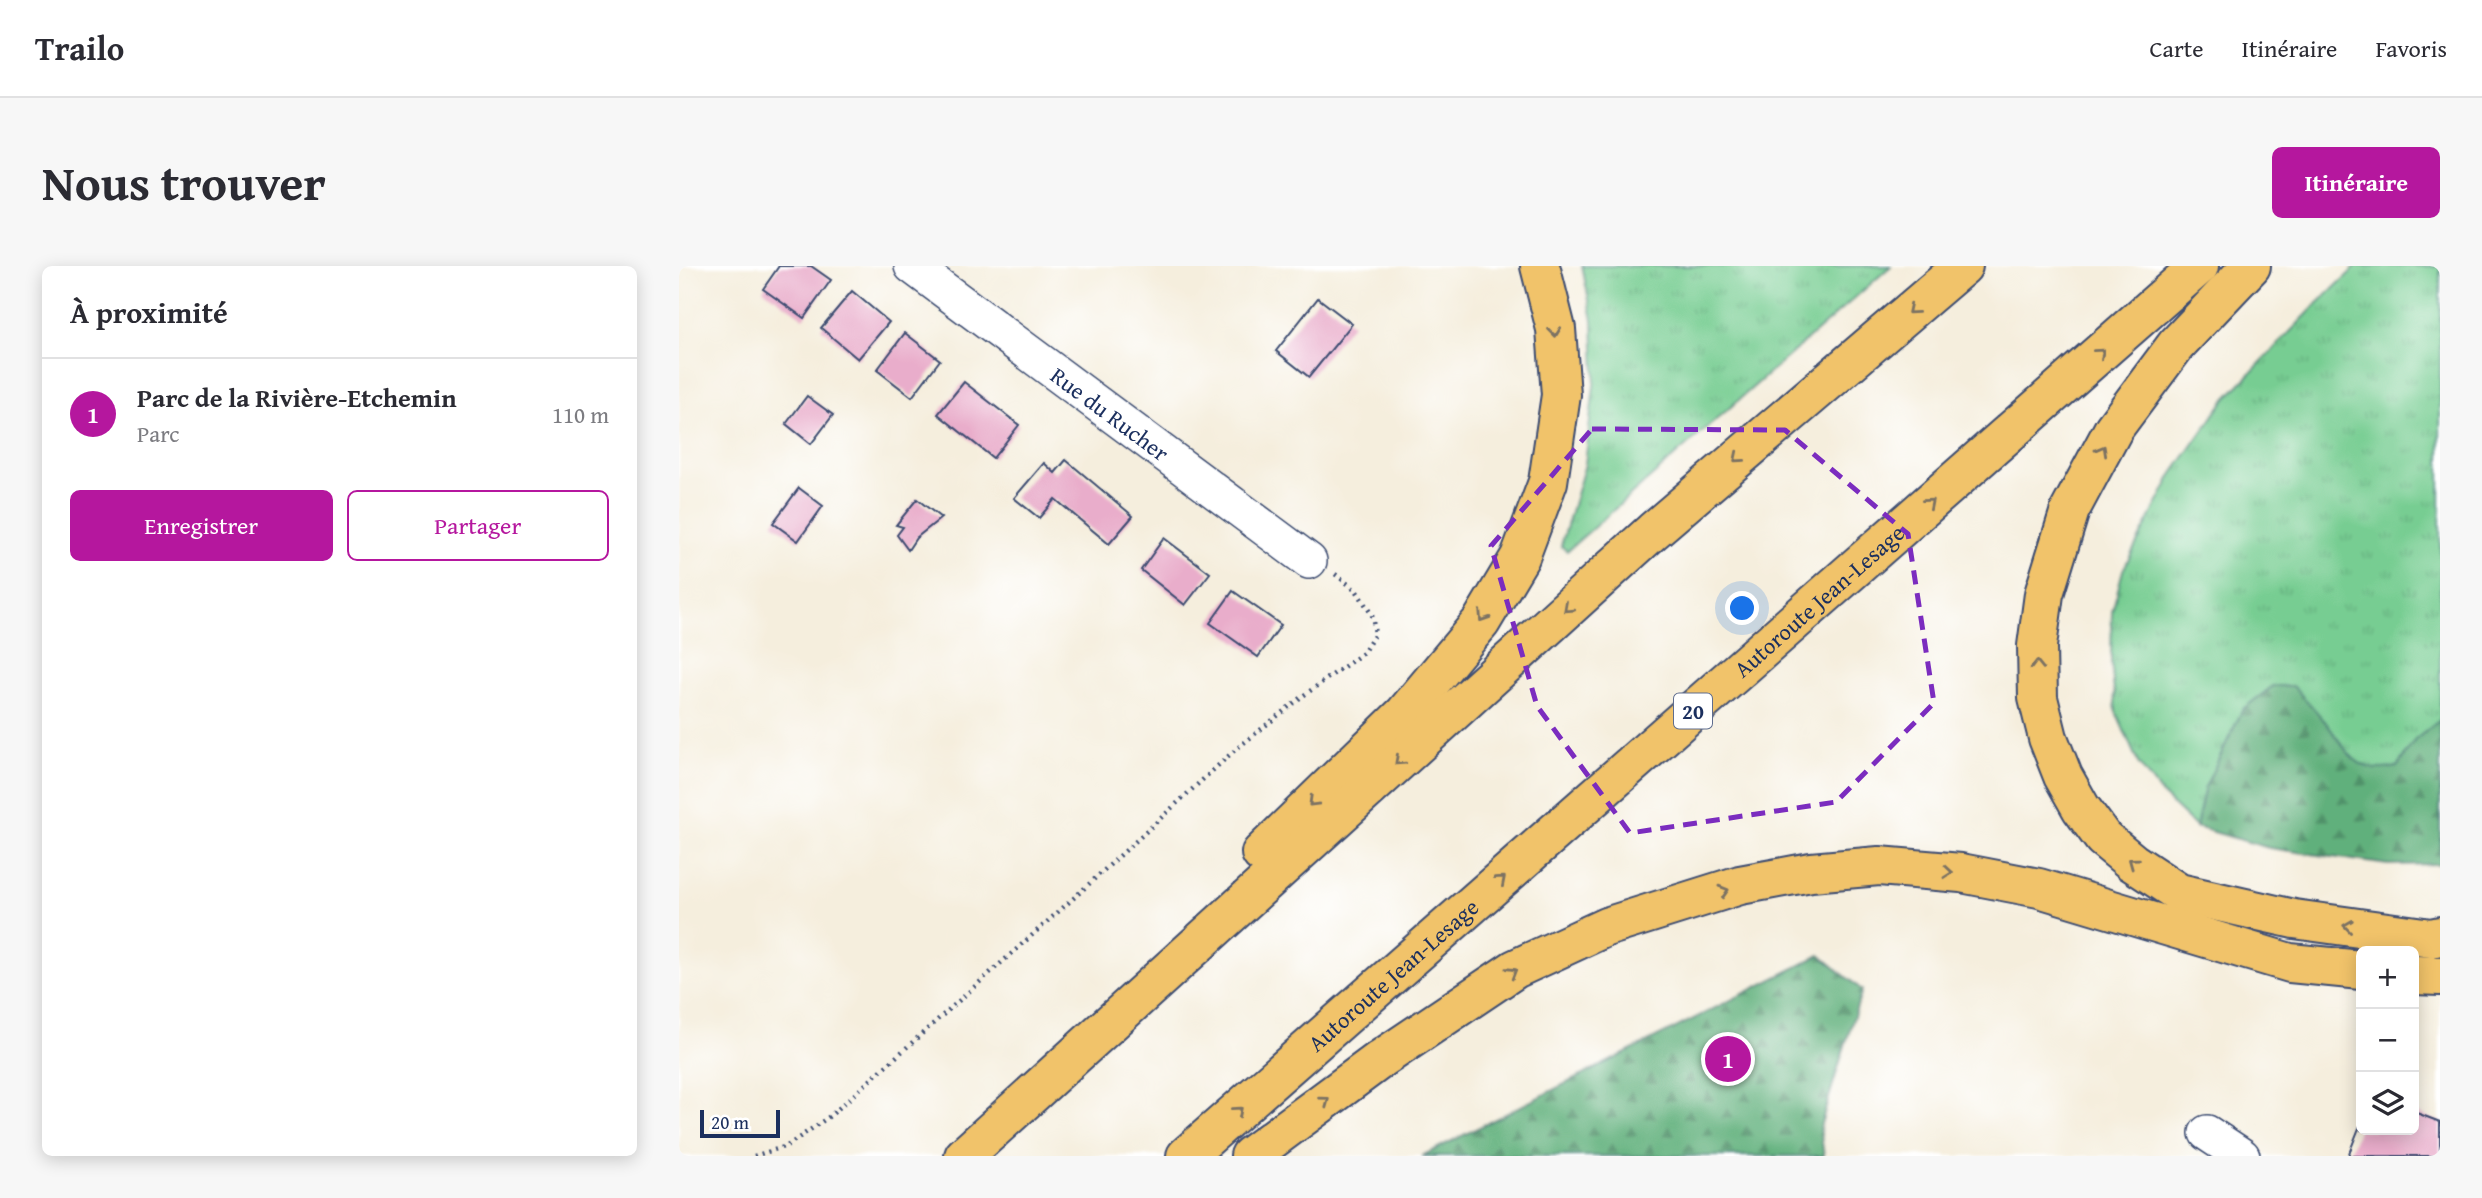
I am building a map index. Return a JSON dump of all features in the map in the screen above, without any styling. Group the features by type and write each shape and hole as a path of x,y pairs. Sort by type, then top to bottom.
{"highway":[{"path":"987,1143 1045,1052 1244,869 1405,713 1481,622 1520,556 1548,482 1561,395 1556,329 1540,266"},
{"path":"964,1156 987,1143 1653,531 1963,266"},
{"name":"Autoroute Jean-Lesage","path":"1187,1156 2199,266"},
{"path":"2252,266 2176,345 2114,428 2070,510 2045,594 2037,646 2038,698 2048,738 2063,776 2103,838 2132,862 2179,892 2294,919 2431,938 2440,936"},
{"path":"1250,1156 1381,1059 1515,969 1606,927 1740,885 1811,872 1879,866 1961,873 2039,888 2290,963 2356,970"},
{"path":"2419,975 2440,976"}],"street":[{"name":"Rue du Rucher","path":"912,266 1309,561"},
{"path":"2207,1133 2242,1156"}],"path":[{"path":"754,1156 787,1146 830,1116 1235,750 1300,698 1363,653 1372,642 1375,625 1366,603 1344,579 1309,561"}],"highlighted area":[{"path":"1592,429 1785,430 1908,534 1934,703 1836,802 1630,833 1537,706 1491,546"}],"green space":[{"path":"1582,266 1891,266 1567,551 1561,546 1585,464 1595,377 1593,320"},
{"path":"2357,266 2440,266 2440,720 2415,740 2397,767 2379,772 2354,761 2324,720 2205,787 2196,827 2163,796 2138,763 2116,712 2111,661 2112,612 2123,570 2172,475 2223,402"},
{"path":"2273,686 2293,686 2322,718 2347,752 2362,765 2372,768 2397,767 2415,740 2440,720 2440,864 2388,865 2269,848 2196,827 2205,787 2243,709"},
{"path":"1820,955 1862,990 1820,1127 1824,1156 1422,1156"}],"building":[{"path":"779,266 811,266 831,280 804,318 763,289"},
{"path":"852,291 889,322 858,359 821,328"},
{"path":"1318,298 1352,324 1309,377 1276,351"},
{"path":"905,333 940,360 912,397 877,370"},
{"path":"964,382 1019,425 993,458 938,414"},
{"path":"807,396 833,415 811,444 786,424"},
{"path":"1066,460 1133,516 1109,544 1055,499 1039,518 1014,498 1044,463 1055,473"},
{"path":"799,488 823,506 798,541 773,523"},
{"path":"917,499 941,518 916,538 908,550 897,535 903,527 896,525"},
{"path":"1164,538 1210,573 1185,605 1141,570"},
{"path":"1233,591 1281,625 1258,657 1210,623"},
{"path":"2419,1114 2440,1122 2440,1156 2348,1156 2356,1135 2419,1135"}],"place":[{"name":"Parc de la Rivière-Etchemin","path":"1728,1059"}]}
